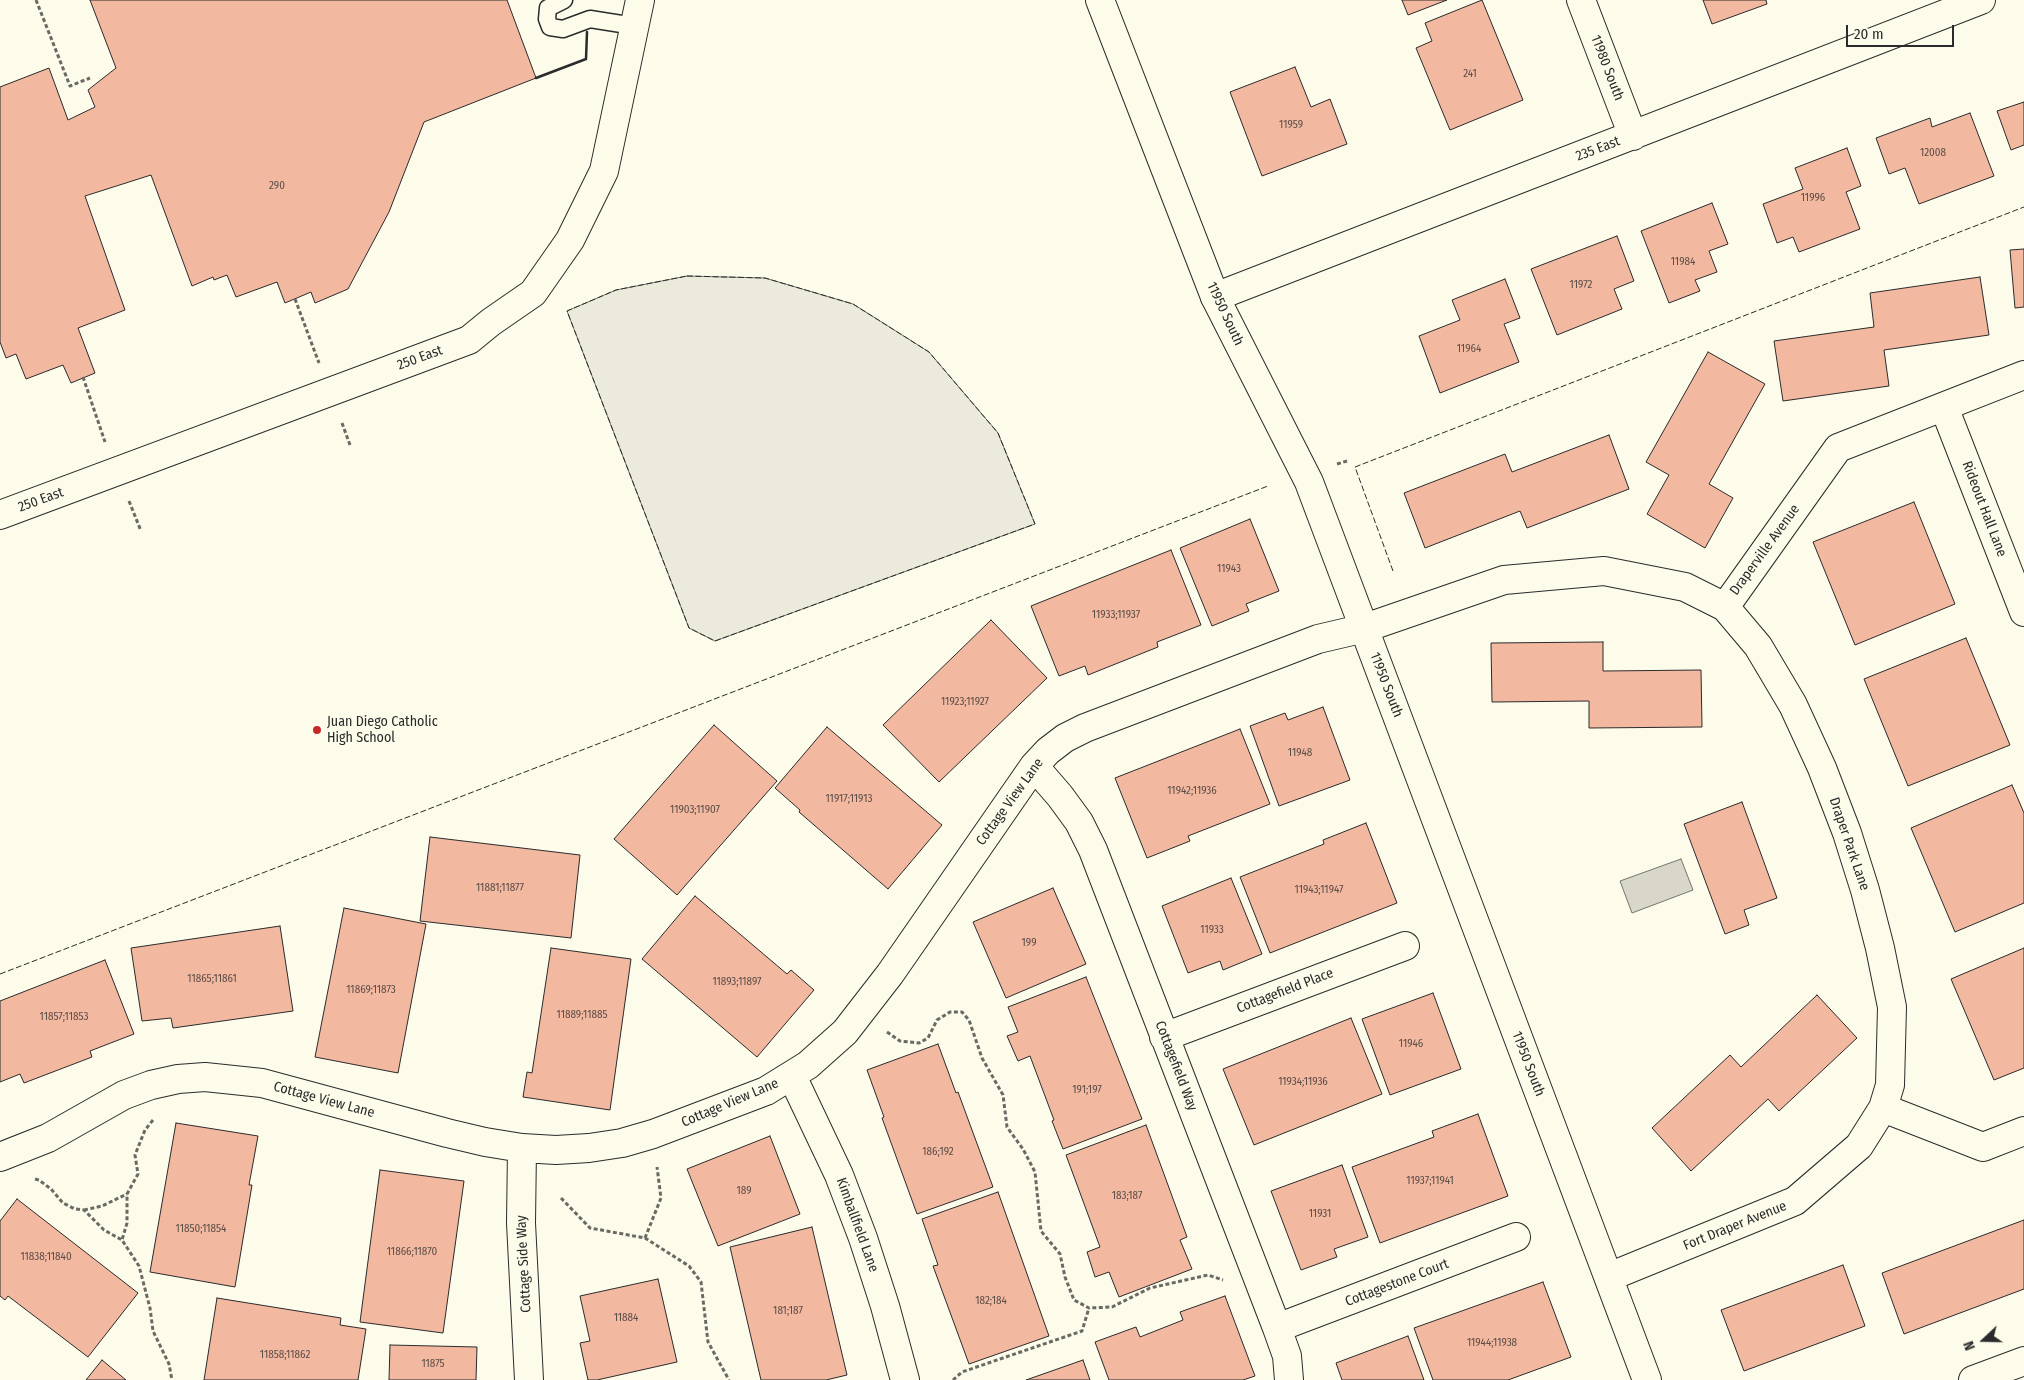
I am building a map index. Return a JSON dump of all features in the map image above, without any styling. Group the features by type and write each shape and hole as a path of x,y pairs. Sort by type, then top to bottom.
{"street":[{"name":"250 East","path":"0,515 469,340 533,293 570,240 604,171 640,0"},
{"name":"11950 South","path":"1100,0 1215,297 1309,482 1647,1380"},
{"name":"11980 South","path":"1581,0 1632,136"},
{"name":"235 East","path":"1215,297 1981,0"},
{"name":"Draperville Avenue","path":"1364,628 1504,580 1604,570 1685,587 1725,607 1838,448 2024,375"},
{"name":"Rideout Hall Lane","path":"1944,407 2024,612"},
{"name":"Draper Park Lane","path":"1725,607 1758,646 1793,705 1822,768 1847,833 1875,929 1892,1007 1890,1086 1883,1108"},
{"name":"Cottage View Lane","path":"0,1157 48,1138 124,1095 151,1085 178,1079 205,1077 262,1083 466,1137 522,1148 556,1150 622,1143 654,1134 744,1100 766,1091 808,1065 861,1014 1034,766 1048,751 1065,738 1085,728 1318,639 1364,628"},
{"name":"Cottagefield Way","path":"1034,766 1060,796 1078,822 1093,850 1278,1328 1287,1356 1288,1380"},
{"name":"Cottagefield Place","path":"1164,1037 1405,946"},
{"name":"Kimballfield Lane","path":"792,1076 839,1176 863,1238 885,1306 905,1380"},
{"path":"1883,1108 1983,1147 2024,1131"},
{"name":"Fort Draper Avenue","path":"1609,1277 1795,1201 1859,1146 1883,1108"},
{"name":"Cottage Side Way","path":"522,1148 521,1223 529,1380"},
{"name":"Cottagestone Court","path":"1278,1328 1516,1237"},
{"path":"1973,1380 2024,1360"}],"lane":[{"path":"564,0 548,8 547,19 550,27 563,29 590,20 634,26"}],"path":[{"path":"36,0 70,86 90,78"},
{"path":"295,299 318,361"},
{"path":"1337,464 1347,461"},
{"path":"861,1014 900,1041 919,1043 928,1038 938,1020 950,1012 962,1012 969,1020 982,1058 1003,1095 1007,1128 1036,1172 1041,1230 1060,1254 1065,1277 1074,1300 1089,1308 1112,1307 1150,1288 1208,1275 1220,1280 1230,1280 1254,1269"},
{"path":"122,1240 128,1224 127,1194 138,1174 135,1155 145,1130 154,1118"},
{"path":"645,1238 662,1198 656,1164"},
{"path":"32,1178 39,1180 51,1189 63,1203 74,1209 84,1210 102,1206 127,1194"},
{"path":"561,1198 590,1228 645,1238 689,1266 701,1282 708,1342 729,1380"},
{"path":"84,1210 104,1230 122,1240 139,1266 150,1308 153,1331 169,1364 172,1380"},
{"path":"953,1380 962,1372 1082,1331 1089,1308"}],"shaded area":[{"path":"687,276 765,278 853,304 929,352 998,433 1035,524 715,641 689,628 567,311 616,290"},
{"path":"1681,859 1693,890 1632,913 1620,881"}],"building":[{"path":"90,0 507,0 536,78 424,122 389,212 348,289 315,303 311,292 285,303 277,282 236,297 227,275 214,280 213,277 192,286 151,175 85,196 125,310 78,328 95,373 71,383 63,365 26,379 16,354 6,358 0,342 0,87 49,68 68,120 95,107 88,90 116,68"},
{"path":"1402,0 1447,0 1408,15"},
{"path":"1482,0 1523,100 1450,130 1416,48 1432,41 1425,23"},
{"path":"1703,0 1766,0 1767,4 1712,24"},
{"path":"1295,67 1311,107 1330,99 1347,144 1262,176 1230,92"},
{"path":"2024,102 2024,145 2011,150 1997,111"},
{"path":"1970,113 1994,176 1919,204 1905,168 1889,174 1876,138 1930,118 1932,127"},
{"path":"1847,148 1861,186 1846,192 1860,229 1799,252 1793,237 1777,243 1763,204 1803,189 1795,168"},
{"path":"1712,203 1728,244 1709,251 1717,272 1695,280 1700,291 1669,303 1641,231"},
{"path":"1617,236 1634,281 1614,289 1622,309 1557,335 1531,269"},
{"path":"2024,249 2024,307 2015,308 2010,250"},
{"path":"1980,277 1989,335 1884,350 1889,386 1783,401 1774,341 1874,327 1870,293"},
{"path":"1505,279 1520,318 1504,324 1519,362 1440,393 1419,336 1460,320 1452,300"},
{"path":"1708,352 1765,384 1709,484 1733,498 1705,548 1647,514 1669,475 1646,462"},
{"path":"1609,435 1629,489 1527,528 1520,511 1425,548 1404,493 1505,454 1512,472"},
{"path":"1914,502 1955,604 1855,645 1813,542"},
{"path":"1250,519 1279,591 1246,604 1249,611 1212,626 1180,548"},
{"path":"1171,550 1201,625 1157,642 1158,647 1088,675 1085,666 1059,676 1031,606"},
{"path":"991,620 1047,678 939,782 883,725"},
{"path":"1966,638 2010,745 1908,786 1864,679"},
{"path":"1603,642 1603,671 1701,670 1702,727 1589,728 1589,701 1492,702 1491,643"},
{"path":"1323,707 1350,780 1279,806 1250,726 1285,713 1288,720"},
{"path":"714,725 777,781 677,895 614,839"},
{"path":"827,727 942,825 888,889 799,812 800,810 775,788"},
{"path":"1240,729 1270,804 1188,836 1190,841 1147,858 1115,778"},
{"path":"2012,785 2024,813 2024,903 1955,932 1911,828"},
{"path":"1742,802 1777,898 1744,910 1749,925 1725,934 1684,824"},
{"path":"1366,823 1397,903 1270,953 1240,877 1324,844 1323,840"},
{"path":"430,837 580,855 571,938 420,921"},
{"path":"1231,878 1262,954 1223,970 1220,961 1188,973 1162,906"},
{"path":"1053,888 1086,964 1006,998 973,922"},
{"path":"695,896 787,974 791,970 814,990 757,1057 642,959"},
{"path":"344,908 426,924 398,1073 315,1057"},
{"path":"280,926 293,1011 173,1028 171,1018 142,1021 131,948"},
{"path":"551,948 631,959 610,1110 523,1097 527,1072 532,1073"},
{"path":"2024,948 2024,1068 1994,1080 1951,979"},
{"path":"105,960 134,1034 90,1051 92,1057 24,1083 20,1074 0,1082 0,1001"},
{"path":"1086,977 1142,1119 1063,1149 1030,1056 1018,1061 1007,1036 1018,1032 1008,1007"},
{"path":"1433,993 1461,1069 1390,1095 1362,1019"},
{"path":"1817,995 1857,1038 1779,1111 1768,1099 1691,1171 1652,1128 1730,1055 1741,1067"},
{"path":"1351,1018 1382,1094 1254,1145 1223,1069"},
{"path":"938,1044 993,1187 917,1214 882,1118 884,1117 867,1070"},
{"path":"1478,1114 1508,1196 1380,1243 1352,1167 1434,1137 1432,1131"},
{"path":"176,1123 258,1136 249,1185 252,1185 235,1287 150,1272"},
{"path":"1146,1125 1187,1237 1180,1240 1192,1269 1119,1297 1109,1272 1095,1277 1087,1252 1100,1247 1066,1155"},
{"path":"770,1136 800,1214 718,1246 687,1169"},
{"path":"1342,1165 1368,1237 1334,1249 1337,1257 1301,1270 1271,1191"},
{"path":"380,1170 464,1181 443,1333 360,1322"},
{"path":"998,1192 1049,1336 969,1364 933,1266 938,1265 922,1219"},
{"path":"17,1199 138,1293 88,1357 8,1296 5,1300 0,1296 0,1221"},
{"path":"2024,1220 2024,1289 1904,1334 1882,1273"},
{"path":"812,1227 847,1375 826,1380 761,1380 730,1247"},
{"path":"1843,1265 1865,1326 1744,1371 1721,1310"},
{"path":"658,1279 677,1362 597,1380 588,1380 580,1343 590,1341 580,1296"},
{"path":"1543,1282 1571,1357 1508,1380 1433,1380 1414,1328"},
{"path":"1225,1296 1255,1376 1243,1380 1109,1380 1095,1342 1136,1327 1140,1337 1183,1320 1180,1312"},
{"path":"217,1298 341,1318 340,1325 366,1329 358,1380 204,1380"},
{"path":"1408,1336 1424,1380 1342,1380 1336,1363"},
{"path":"390,1345 477,1347 476,1380 389,1380"},
{"path":"102,1360 126,1380 86,1380"},
{"path":"1083,1360 1090,1380 1026,1380"}],"fence":[{"path":"1393,571 1355,467 2024,207"},
{"path":"687,276 765,278 853,304 929,352 998,433 1035,524 715,641 689,628 567,311 616,290 687,276"},
{"path":"0,974 1268,486"}],"wall":[{"path":"536,78 586,59 587,32"}],"place":[{"name":"Juan Diego Catholic High School","path":"317,730"}]}
